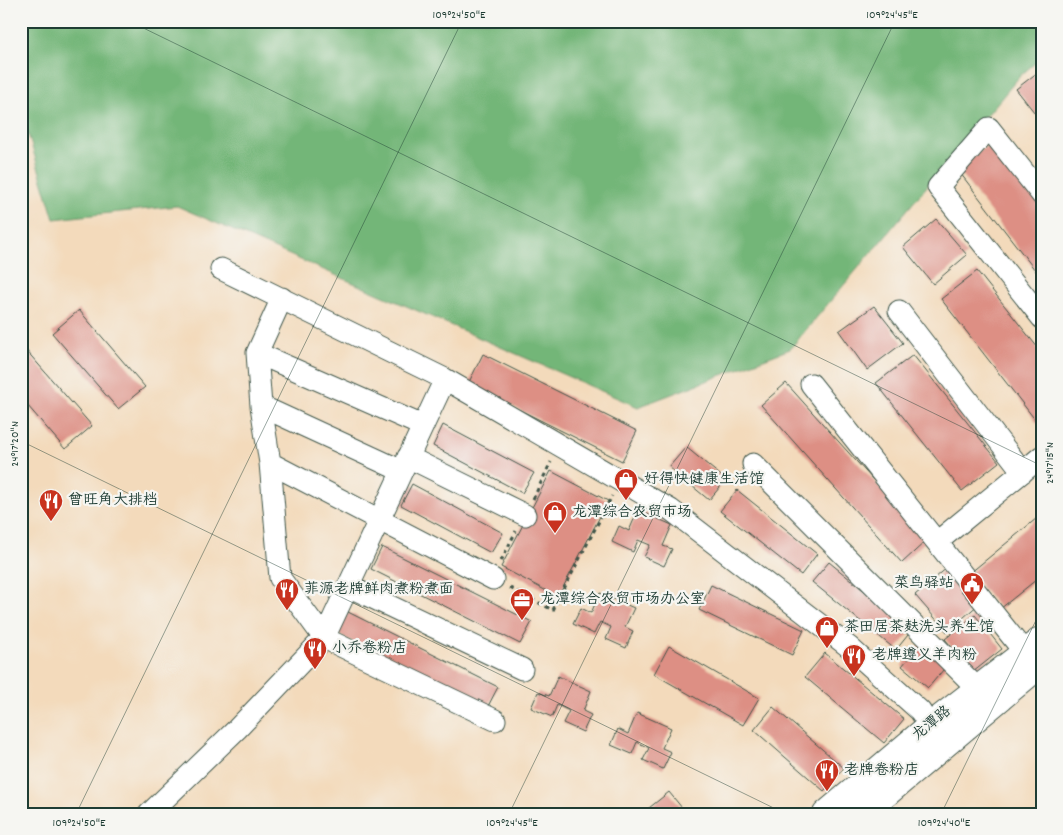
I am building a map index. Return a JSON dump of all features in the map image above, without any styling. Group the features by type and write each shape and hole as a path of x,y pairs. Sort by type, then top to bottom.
{"street":[{"path":"1042,195 989,128 938,187 1042,318"},
{"path":"221,269 445,379 671,510 849,647 920,712 930,726"},
{"path":"282,298 257,353 261,406 270,464 280,578 324,638 495,720"},
{"path":"899,311 1022,472"},
{"path":"257,353 423,426"},
{"path":"160,810 324,638 445,379"},
{"path":"811,384 937,542 1036,651"},
{"path":"261,406 525,515"},
{"path":"937,542 1042,456"},
{"path":"270,464 493,579"},
{"path":"753,464 978,689"},
{"path":"348,586 522,669"},
{"name":"龙潭路","path":"826,814 930,726 978,689 1036,651"},
{"name":"龙潭路","path":"862,814 1036,651"}],"path":[{"path":"493,579 553,610 620,480"}],"green space":[{"path":"21,21 1042,21 1042,57 1020,76 790,349 638,407 177,206 54,219 21,111"}],"building":[{"path":"1042,69 1042,122 1016,89"},
{"path":"993,141 1042,205 1042,279 957,169"},
{"path":"936,219 967,255 933,284 903,247"},
{"path":"977,271 1042,353 1040,426 941,299"},
{"path":"874,306 903,343 867,370 839,331"},
{"path":"79,310 145,387 118,409 52,333"},
{"path":"25,349 92,426 65,449 21,398 21,353"},
{"path":"483,354 637,431 622,461 468,384"},
{"path":"913,355 999,462 962,491 876,383"},
{"path":"786,383 927,540 902,563 761,405"},
{"path":"443,425 534,473 522,493 433,446"},
{"path":"686,447 726,480 709,500 669,467"},
{"name":"龙潭综合农贸市场","path":"551,471 608,501 558,597 501,567"},
{"path":"412,484 503,533 491,553 401,505"},
{"path":"737,490 817,554 801,575 720,511"},
{"path":"638,510 672,525 663,546 672,549 664,566 644,557 650,545 638,540 633,552 612,542 619,526 629,531"},
{"path":"1042,514 1042,575 1000,609 970,573"},
{"path":"382,547 532,622 520,644 371,569"},
{"path":"829,562 912,630 896,650 812,582"},
{"path":"948,567 980,603 947,632 915,595"},
{"path":"711,585 804,630 792,655 699,610"},
{"path":"600,593 634,608 625,627 633,631 626,648 606,639 611,627 600,622 594,634 573,624 581,608 591,613"},
{"path":"348,612 498,687 486,710 337,634"},
{"path":"975,615 1002,649 973,672 945,639"},
{"path":"923,641 949,663 928,688 902,666"},
{"path":"669,646 759,698 743,725 654,674"},
{"path":"825,653 904,719 884,743 805,677"},
{"path":"558,676 591,691 583,711 591,715 583,732 563,723 569,711 557,705 552,717 531,708 538,692 549,696"},
{"path":"773,707 844,768 824,791 754,730"},
{"path":"637,713 671,728 662,748 671,752 663,769 643,760 649,748 637,742 632,754 611,745 618,729 628,734"},
{"path":"669,792 687,814 646,814 644,812"}],"place":[{"name":"好得快健康生活馆","path":"626,501"},
{"name":"曾旺角大排档","path":"51,522"},
{"name":"龙潭综合农贸市场","path":"555,534"},
{"name":"菜鸟驿站","path":"972,605"},
{"name":"菲源老牌鲜肉煮粉煮面","path":"287,611"},
{"name":"龙潭综合农贸市场办公室","path":"522,621"},
{"name":"茶田居茶麸洗头养生馆","path":"827,649"},
{"name":"小乔卷粉店","path":"315,670"},
{"name":"老牌遵义羊肉粉","path":"854,677"},
{"name":"老牌卷粉店","path":"827,792"}]}
